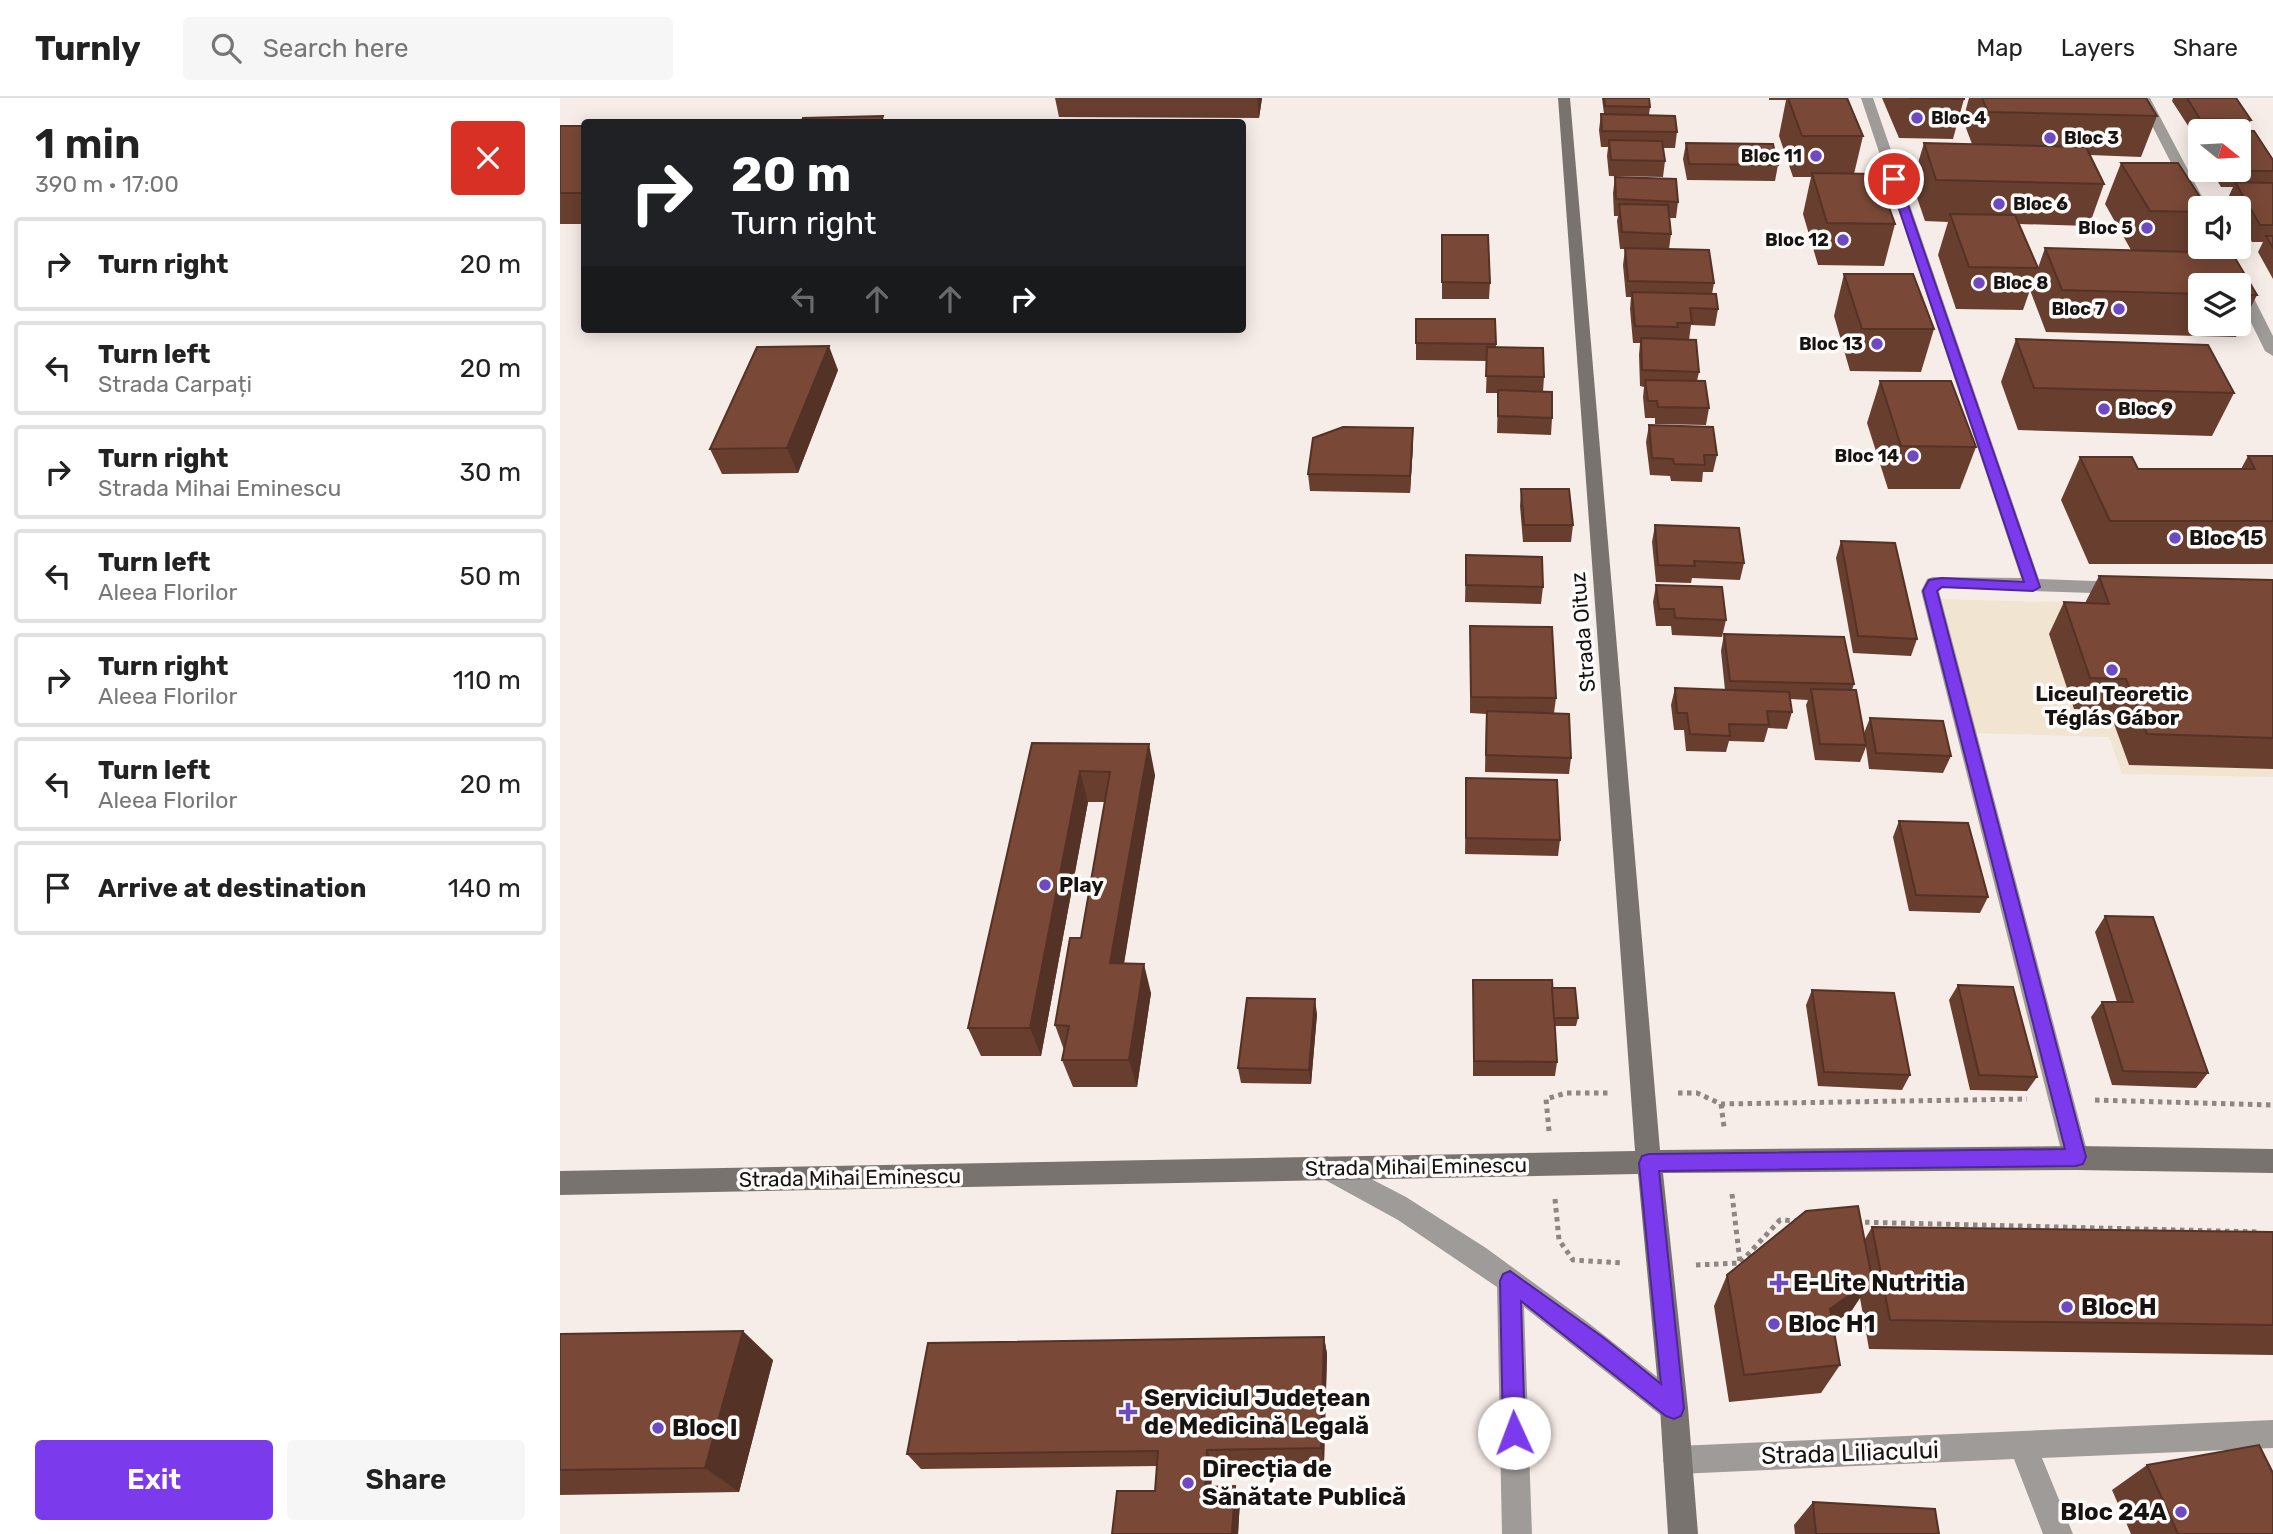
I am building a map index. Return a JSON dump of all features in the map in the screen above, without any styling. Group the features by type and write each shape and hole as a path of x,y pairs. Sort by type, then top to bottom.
{"main road":[{"name":"Strada Oituz","path":"1564,98 1649,1163 1674,1408 1683,1534"},
{"name":"Strada Mihai Eminescu","path":"560,1183 2076,1157 2273,1161"}],"street":[{"path":"1867,98 2033,587"},
{"path":"2144,98 2195,196"},
{"path":"2227,259 2273,351"},
{"path":"2076,1157 1930,591 1933,583 1942,582 2140,589"},
{"path":"1327,1168 1406,1211 1510,1281 1597,1345 1674,1408"},
{"path":"1510,1281 1517,1534"},
{"name":"Strada Liliacului","path":"1677,1460 2273,1434"},
{"path":"2023,1446 2058,1534"}],"path":[{"path":"1721,1104 2062,1099 2273,1105"},
{"path":"1740,1263 1780,1220 1808,1221"},
{"path":"1849,1222 2273,1233"}],"shaded area":[{"name":"Liceul Teoretic Téglás Gábor","path":"1932,599 2273,607 2273,777 2122,774 2109,737 1969,733"}],"building":[{"path":"1604,98 1649,98 1650,107 1605,106"},
{"path":"1788,98 1847,98 1863,136 1802,136"},
{"path":"1982,98 2146,98 2157,116 1988,112"},
{"path":"2187,98 2236,98 2250,119 2250,119 2200,119"},
{"path":"1601,114 1675,116 1677,132 1602,131"},
{"path":"883,116 882,119 803,118"},
{"path":"560,126 581,126 581,193 560,193"},
{"path":"2251,131 2254,131 2273,160 2273,171 2251,171"},
{"path":"1609,140 1662,141 1665,161 1611,160"},
{"path":"1686,143 1773,144 1778,165 1689,164"},
{"path":"1924,143 2086,147 2104,184 1936,180"},
{"path":"2121,163 2178,163 2199,196 2188,196 2188,212 2150,211"},
{"path":"1812,173 1877,174 1895,224 1827,223"},
{"path":"1615,177 1676,179 1678,202 1616,199"},
{"path":"2235,182 2273,183 2273,225 2260,225 2251,210 2251,196 2243,196"},
{"path":"1619,204 1668,205 1671,234 1622,232"},
{"path":"1950,214 2015,215 2038,268 1969,267"},
{"path":"1442,235 1488,235 1490,283 1442,282"},
{"path":"2266,236 2273,236 2273,248"},
{"path":"1625,248 1709,250 1714,283 1628,281"},
{"path":"2045,248 2188,252 2188,259 2236,259 2244,273 2188,273 2188,294 2062,290"},
{"path":"1844,274 1913,274 1934,329 1862,329"},
{"path":"1632,292 1716,294 1718,309 1690,308 1692,323 1677,323 1678,327 1635,326"},
{"path":"1416,319 1495,319 1496,344 1416,343"},
{"path":"1641,338 1696,340 1699,372 1642,370"},
{"path":"2016,339 2208,345 2234,393 2034,388"},
{"path":"829,346 787,448 710,449 757,347"},
{"path":"1487,347 1543,348 1544,377 1486,376"},
{"path":"1645,380 1705,381 1709,408 1658,407 1657,401 1648,401"},
{"path":"1880,381 1951,381 1976,447 1901,446"},
{"path":"1498,390 1552,392 1552,418 1498,416"},
{"path":"1649,425 1713,427 1717,455 1704,455 1705,465 1674,464 1673,459 1652,458"},
{"path":"1343,427 1413,428 1410,476 1308,474 1313,438"},
{"path":"2248,456 2273,456 2273,521 2110,521 2080,457 2132,457 2138,469 2255,469"},
{"path":"1521,489 1569,489 1573,525 1524,525"},
{"path":"1655,525 1739,528 1744,563 1694,561 1695,566 1658,565"},
{"path":"1841,541 1895,543 1917,639 1858,636"},
{"path":"1466,555 1542,557 1543,587 1466,585"},
{"path":"2099,576 2273,580 2273,738 2147,734 2126,679 2090,678 2064,602 2109,604"},
{"path":"1656,585 1722,587 1726,620 1675,618 1674,609 1659,609"},
{"path":"1470,626 1552,627 1556,698 1471,697"},
{"path":"1724,634 1844,637 1854,684 1730,681"},
{"path":"1675,688 1789,692 1792,712 1767,711 1769,725 1729,724 1730,736 1690,734 1687,713 1677,713"},
{"path":"1811,689 1856,690 1866,745 1820,744"},
{"path":"1487,711 1569,714 1571,758 1486,755"},
{"path":"1870,718 1943,721 1951,756 1876,753"},
{"name":"Play","path":"1032,743 1149,744 1110,963 1144,964 1129,1060 1062,1060 1069,1026 1055,1025 1070,938 1081,938 1110,772 1080,771 1030,1028 968,1028"},
{"path":"1466,778 1557,780 1560,840 1466,838"},
{"path":"1899,821 1968,823 1988,897 1916,895"},
{"path":"2105,916 2153,917 2208,1073 2123,1071 2102,1002 2133,1002"},
{"path":"1473,980 1552,980 1557,1062 1474,1061"},
{"path":"1958,985 2013,987 2037,1077 1979,1075"},
{"path":"1552,988 1575,988 1578,1018 1554,1018"},
{"path":"1812,990 1894,993 1910,1075 1824,1072"},
{"path":"1247,998 1315,999 1309,1070 1238,1068"},
{"name":"Bloc H1","path":"1858,1206 1872,1279 1830,1309 1840,1365 1744,1375 1727,1275 1806,1211"},
{"name":"Bloc H","path":"1872,1227 2273,1232 2273,1325 1890,1320"},
{"name":"Bloc I","path":"743,1331 705,1468 560,1470 560,1334"},
{"name":"Serviciul Județean de Medicină Legală","path":"1324,1337 1321,1448 1207,1450 1205,1487 1235,1486 1232,1534 1112,1534 1117,1491 1155,1491 1158,1451 907,1454 928,1343"},
{"path":"2259,1445 2273,1473 2273,1534 2178,1534 2147,1465"},
{"path":"1813,1502 1935,1509 1939,1534 1816,1534"}],"place":[{"name":"Bloc 4","path":"1917,118"},
{"name":"Bloc 3","path":"2050,138"},
{"name":"Bloc 11","path":"1816,156"},
{"name":"Bloc 6","path":"1999,204"},
{"name":"Bloc 5","path":"2147,228"},
{"name":"Bloc 12","path":"1843,240"},
{"name":"Bloc 8","path":"1979,283"},
{"name":"Bloc 7","path":"2119,309"},
{"name":"Bloc 13","path":"1877,344"},
{"name":"Bloc 9","path":"2104,409"},
{"name":"Bloc 14","path":"1913,456"},
{"name":"Bloc 15","path":"2175,538"},
{"name":"Liceul Teoretic Téglás Gábor","path":"2112,670"},
{"name":"Play","path":"1045,885"},
{"name":"E-Lite Nutritia","path":"1779,1283"},
{"name":"Bloc H","path":"2067,1307"},
{"name":"Bloc H1","path":"1774,1324"},
{"name":"Serviciul Județean de Medicină Legală","path":"1128,1412"},
{"name":"Bloc I","path":"658,1428"},
{"name":"Direcția de Sănătate Publică","path":"1188,1483"},
{"name":"Bloc 24A","path":"2181,1512"}],"route":[{"path":"1514,1433 1510,1281 1597,1345 1674,1408 1649,1163 2076,1157 1930,591 1933,583 1942,582 2033,587 1894,179"}]}
